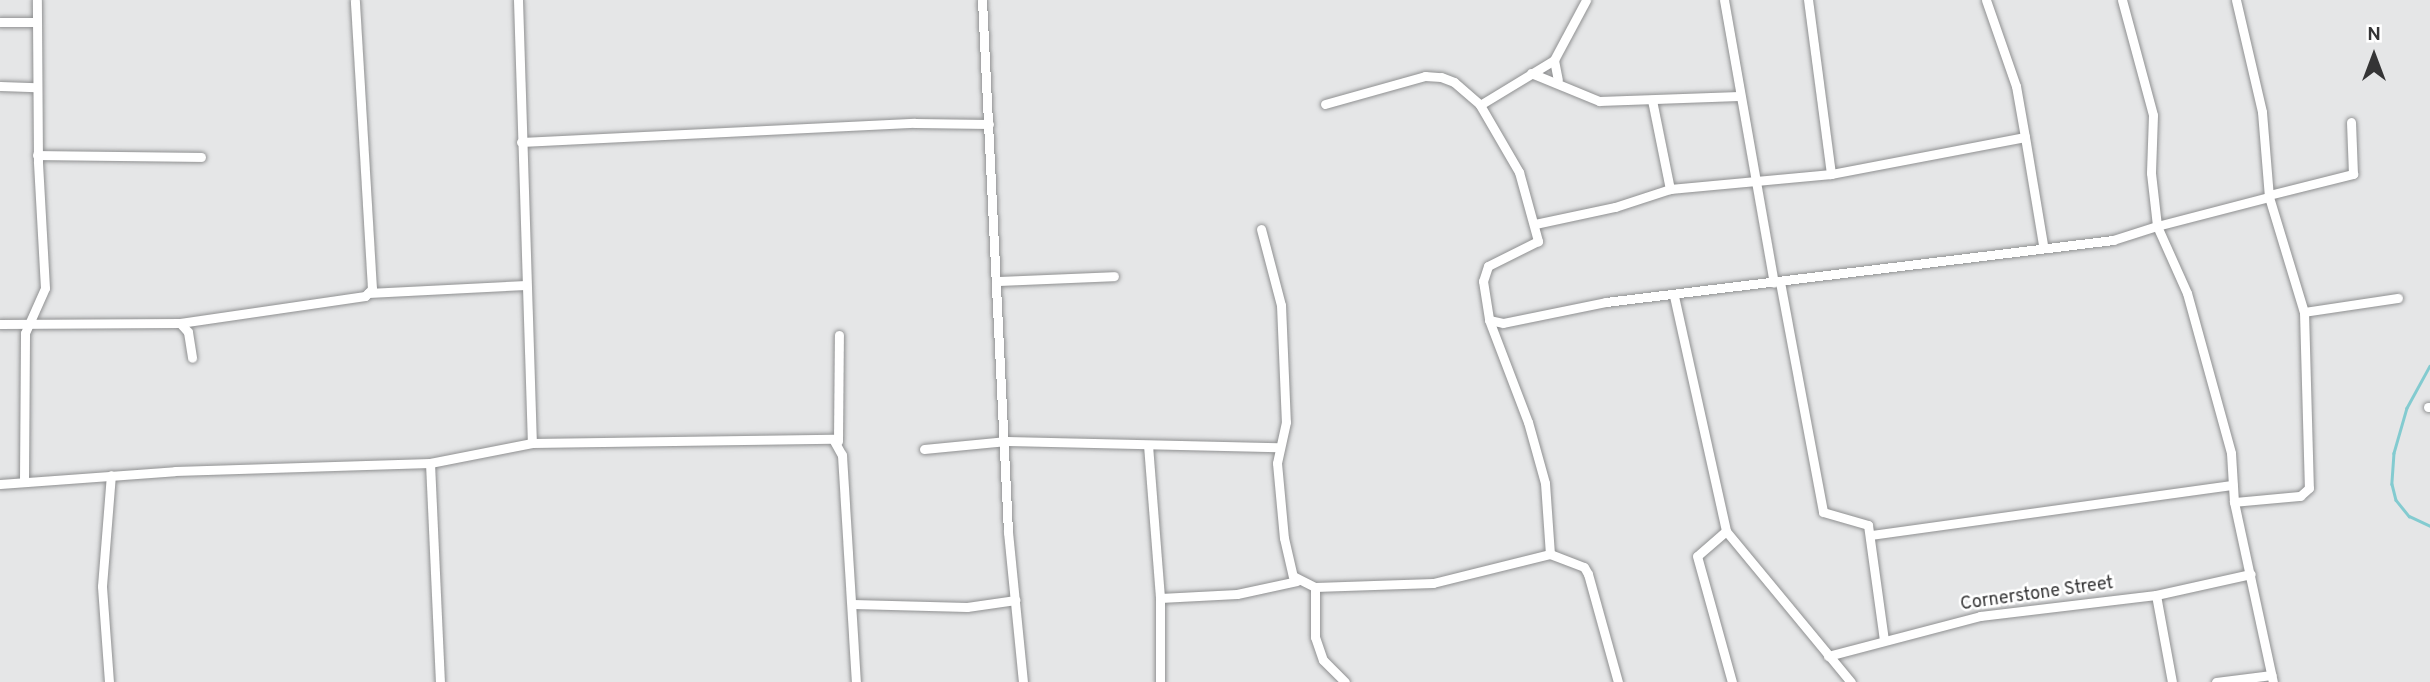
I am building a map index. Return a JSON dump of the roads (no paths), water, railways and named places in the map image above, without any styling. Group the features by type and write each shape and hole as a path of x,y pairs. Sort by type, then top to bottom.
{"street":[{"path":"24,481 22,383 25,333 45,288 37,155 37,0"},
{"path":"355,0 369,293"},
{"path":"518,0 532,443"},
{"path":"982,0 980,38 989,124 1007,441 1007,532 1023,682"},
{"path":"1480,105 1554,60 1587,0"},
{"path":"1724,0 1755,180 1823,512 1862,521 1871,536 1884,639"},
{"path":"1808,0 1831,174"},
{"path":"1986,0 2016,86 2043,245"},
{"path":"2122,0 2153,115 2151,173 2157,226 2195,318 2231,453 2234,502 2273,678 2216,682"},
{"path":"2234,502 2300,496 2309,488 2304,312 2269,196 2262,112 2236,0"},
{"path":"0,22 37,22"},
{"path":"1554,60 1558,80"},
{"path":"1531,73 1558,80 1588,99 1652,100 1739,96"},
{"path":"1325,104 1433,76 1454,82 1480,105 1519,172 1535,224 1537,243 1485,270 1489,320 1528,422 1545,483 1550,554"},
{"path":"0,86 36,87"},
{"path":"1652,100 1670,189"},
{"path":"1489,320 1503,323 1606,302 1777,283 2043,245 2113,240 2353,174 2351,122"},
{"path":"522,142 915,123 989,124"},
{"path":"1535,224 1615,207 1670,189 1831,174 2025,137"},
{"path":"37,155 201,157"},
{"path":"1261,229 1281,304 1286,422 1278,447 1284,538 1288,565 1297,580"},
{"path":"997,281 1114,276"},
{"path":"0,324 180,323 259,314 369,293 526,285"},
{"path":"1674,296 1726,531 1851,682"},
{"path":"2304,312 2398,298"},
{"path":"180,323 188,332 192,358"},
{"path":"1496,341 1503,323"},
{"path":"839,335 838,441 853,604 856,682"},
{"path":"0,484 111,475 430,463 532,443 804,438 838,441"},
{"path":"924,449 1007,441 1278,447"},
{"path":"1148,445 1160,598 1160,682"},
{"path":"430,463 440,682"},
{"path":"109,682 102,586 111,475"},
{"path":"1871,536 2232,485"},
{"path":"1726,531 1697,556 1732,682"},
{"path":"1160,598 1237,594 1297,580 1315,587 1433,583 1550,554 1584,567 1588,574 1618,682"},
{"name":"Cornerstone Street","path":"1828,656 1884,639 1980,616 2156,596 2251,574"},
{"path":"1315,587 1315,637 1323,660 1345,682"},
{"path":"2156,596 2172,682"},
{"path":"853,604 967,607 1015,600"}],"waterway":[{"path":"2430,366 2407,408 2394,453 2392,484 2396,500 2409,516 2430,526"}]}
